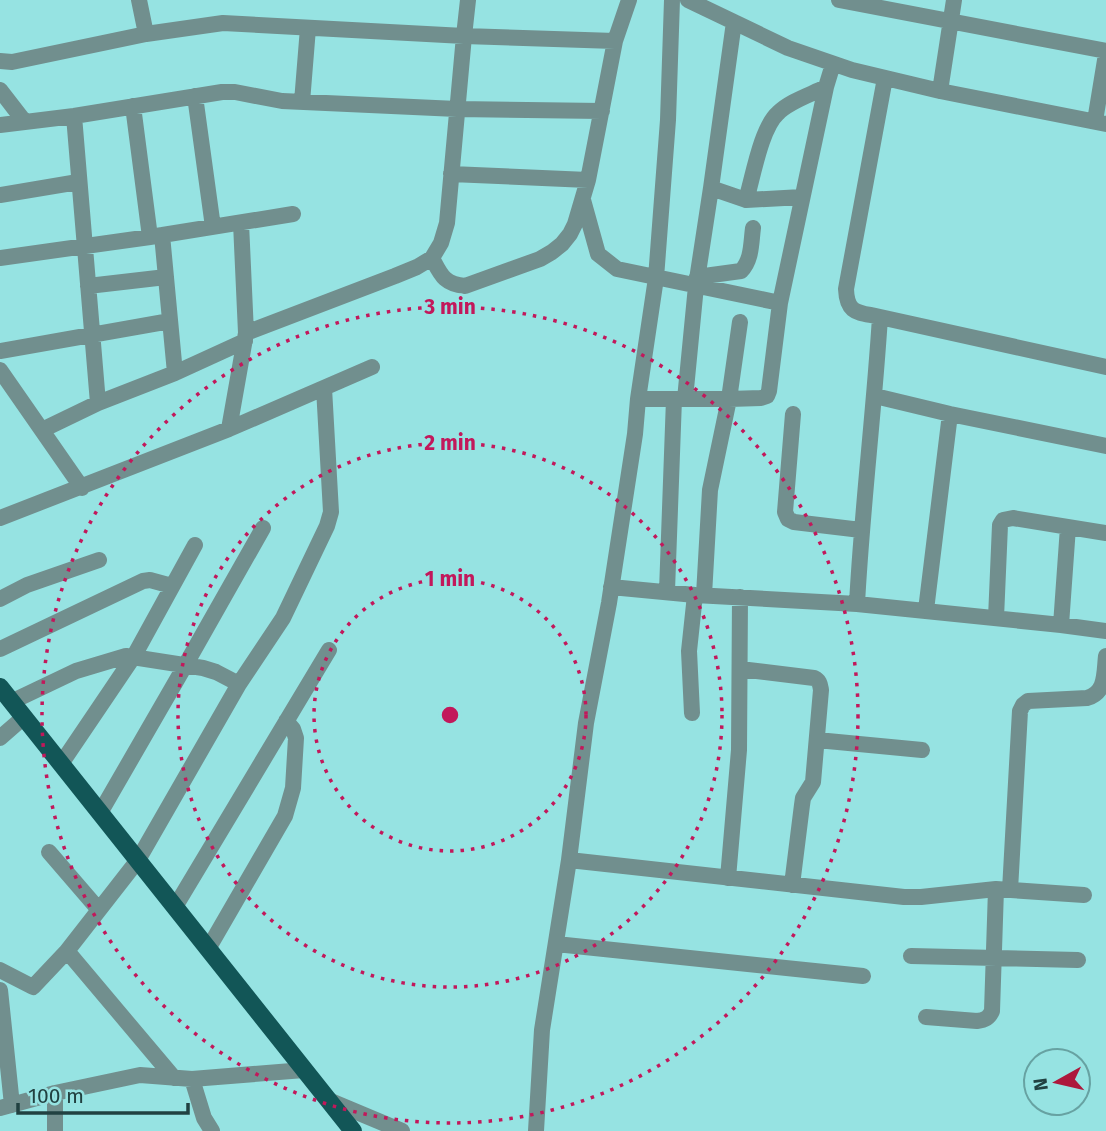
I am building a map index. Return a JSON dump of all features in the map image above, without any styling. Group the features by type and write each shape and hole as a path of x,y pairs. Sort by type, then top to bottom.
{"main road":[{"path":"6,695 328,1100 348,1129"}],"street":[{"path":"139,0 146,34"},
{"path":"42,430 98,402 175,373 245,337 395,276 432,258 441,243 447,223 468,0"},
{"path":"432,258 441,275 453,285 465,286 540,258 562,244 570,234 588,180 615,41 629,0"},
{"path":"536,1131 542,1030 569,860 586,723 635,434 656,278 668,120 672,0"},
{"path":"688,0 788,48 852,71 1101,123 1105,61 951,22 839,0"},
{"path":"940,91 954,0"},
{"path":"667,591 679,399 734,22"},
{"path":"0,61 12,62 146,34 223,23 615,41"},
{"path":"302,102 307,28"},
{"path":"638,399 729,399 767,396 780,303 826,87 834,64"},
{"path":"884,78 846,289 847,304 853,310 880,317 1106,368"},
{"path":"746,200 766,131 775,115 785,107 826,87"},
{"path":"0,90 24,121"},
{"path":"0,124 235,92 272,100 302,102 457,109 601,111"},
{"path":"195,96 213,227"},
{"path":"133,106 166,277 175,373"},
{"path":"74,116 98,402"},
{"path":"451,174 588,180"},
{"path":"0,195 78,182"},
{"path":"711,188 746,200 802,197"},
{"path":"583,197 598,254 617,269 656,278 696,281 780,303"},
{"path":"0,258 293,214"},
{"path":"229,429 245,337 242,223"},
{"path":"696,281 741,271 749,260 753,229"},
{"path":"88,286 166,277"},
{"path":"857,604 880,317"},
{"path":"0,351 170,321"},
{"path":"692,713 689,650 700,595 710,490 729,399 740,322"},
{"path":"2,513 82,488 372,368"},
{"path":"0,370 82,488"},
{"path":"0,971 33,987 67,951 138,860 239,684 283,618 330,519 324,388"},
{"path":"875,396 1106,446"},
{"path":"793,414 785,512 788,519 861,530"},
{"path":"926,610 950,414"},
{"path":"996,618 1000,525 1003,520 1013,518 1106,533"},
{"path":"1061,625 1068,527"},
{"path":"100,813 262,528"},
{"path":"61,764 134,656 195,545"},
{"path":"0,599 27,585 99,559"},
{"path":"0,649 143,581 150,580 172,586"},
{"path":"611,587 926,610 1106,631"},
{"path":"728,878 739,750 740,597"},
{"path":"175,907 329,650"},
{"path":"6,695 76,670 134,656 210,670 239,684"},
{"path":"926,1017 977,1021 989,1017 992,1011 994,958 1020,711 1028,701 1095,696 1101,692 1103,685 1106,656"},
{"path":"740,669 814,678 818,680 821,690 813,782 803,798 792,885"},
{"path":"0,737 24,717"},
{"path":"208,949 285,816 293,789 296,738 286,721"},
{"path":"817,740 922,750"},
{"path":"49,852 99,910"},
{"path":"569,860 912,898 1003,889 1084,895"},
{"path":"556,944 863,976"},
{"path":"67,951 174,1077"},
{"path":"911,956 1079,960"},
{"path":"0,990 6,1106 141,1075 192,1079 304,1070"},
{"path":"192,1079 204,1118 212,1131"},
{"path":"55,1093 55,1131"},
{"path":"328,1100 402,1131"}]}
